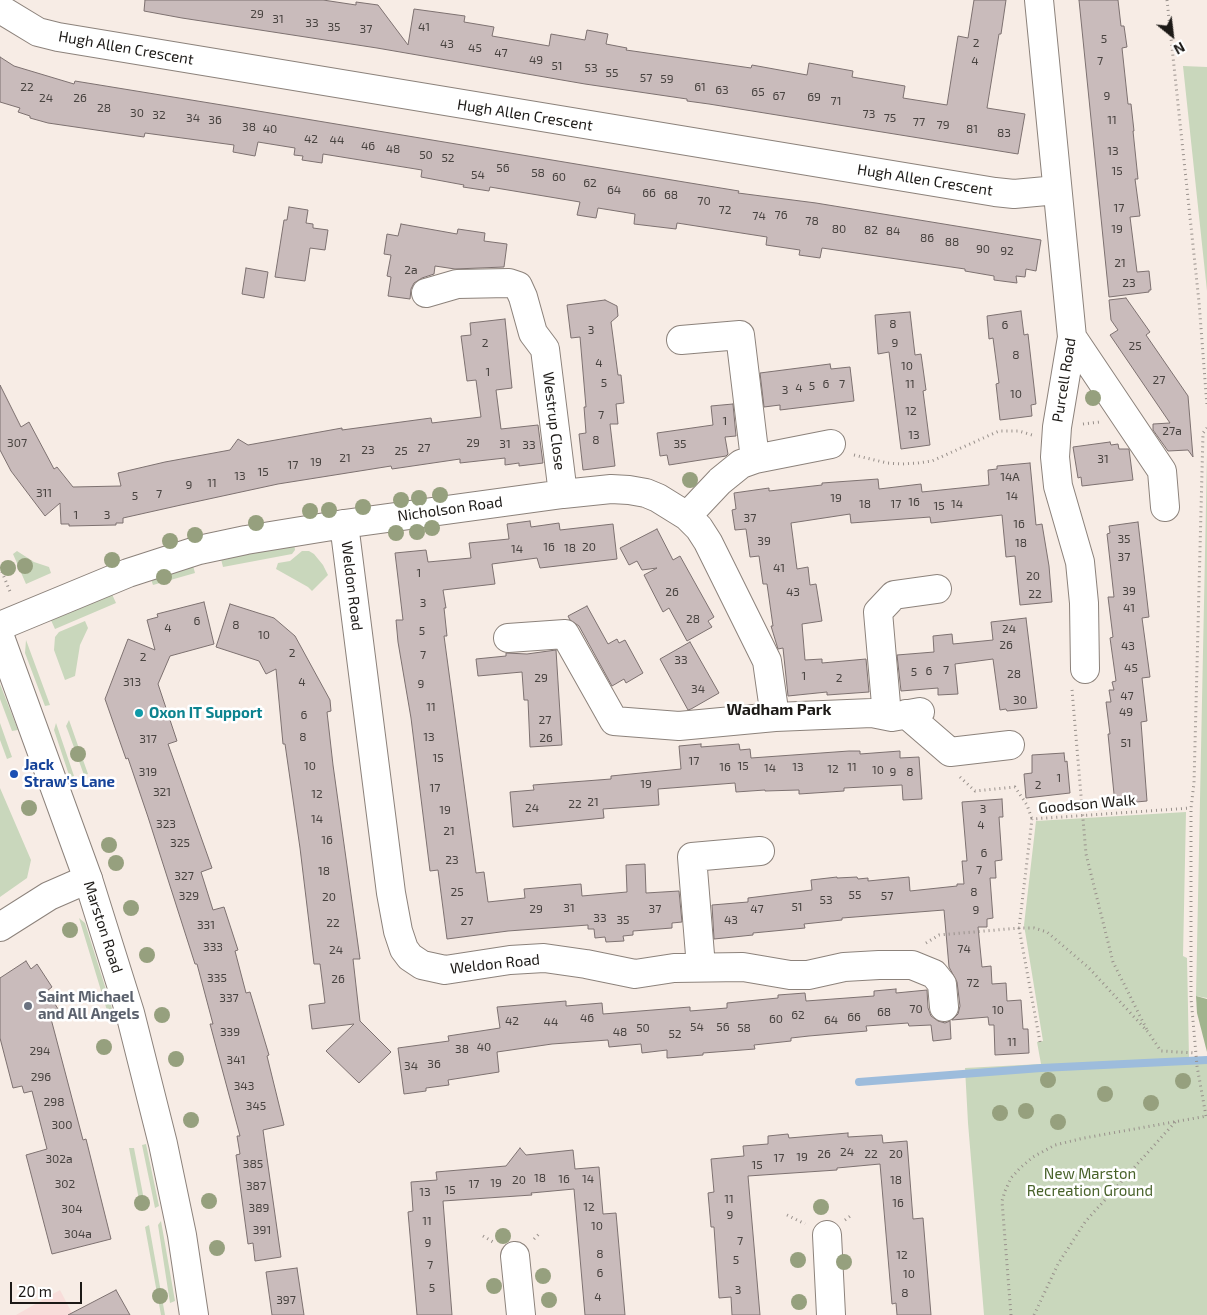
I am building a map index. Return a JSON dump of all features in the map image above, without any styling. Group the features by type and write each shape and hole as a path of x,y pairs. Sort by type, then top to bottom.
{"street":[{"name":"Purcell Road","path":"1039,0 1072,337 1056,427 1055,457 1058,486 1080,562 1084,603 1085,669"},
{"name":"Hugh Allen Crescent","path":"0,9 38,32 68,39 995,192 1014,194 1057,190"},
{"name":"Westrup Close","path":"426,293 452,275 509,282 518,286 533,334 545,349 563,494"},
{"path":"681,340 740,335 755,459"},
{"path":"1072,337 1162,471 1165,507"},
{"path":"687,516 720,481 741,464 755,459 831,444"},
{"name":"Nicholson Road","path":"0,626 128,573 199,550 246,540 344,524 563,494 611,489 629,490 646,493 658,498 687,516 699,528 708,542 767,661 775,718"},
{"name":"Weldon Road","path":"344,524 391,894 398,931 404,949 410,957 422,965 445,970 510,960 544,958 635,974 674,968 701,967 743,968 790,975 808,974 844,966 912,965 934,974 942,984 944,1007"},
{"path":"904,714 878,612 894,595 938,589"},
{"path":"508,638 565,634 614,721 679,726 872,712 904,714 950,752 1010,745"},
{"name":"Marston Road","path":"0,637 88,879 130,1013 148,1080 182,1235 194,1315"},
{"path":"701,967 692,857 760,851"},
{"path":"0,927 49,896 88,879"},
{"path":"827,1235 831,1315"},
{"path":"515,1256 521,1315"}],"path":[{"path":"1167,0 1199,302 1207,406"},
{"path":"831,444 854,455 887,463 918,463 932,461 999,431 1019,430 1042,436 1056,427 1127,419"},
{"path":"1011,1315 1002,1201 1004,1191 1015,1173 1033,1157 1055,1145 1177,1120 1206,1116 1197,1066 1191,998 1191,808 1194,782 1204,433 1207,428"},
{"path":"1204,433 1207,438"},
{"path":"0,567 15,602"},
{"path":"1085,669 1072,688 1086,854 1113,962 1148,1032"},
{"name":"Goodson Walk","path":"1040,1042 1019,928 1032,819 1191,808"},
{"path":"899,965 913,951 939,935 1034,928 1047,932 1088,968 1148,1032 1161,1050 1196,1053"},
{"path":"1034,1315 1058,1264 1085,1222 1177,1120"}],"shaded area":[{"path":"60,1290 73,1315 16,1315"}],"green space":[{"path":"1183,66 1207,67 1207,291"},
{"path":"1207,455 1207,998 1196,996"},
{"path":"294,542 295,550 292,554 223,567 220,555"},
{"path":"17,551 34,562 49,567 51,573 26,584 13,554"},
{"path":"302,551 309,551 314,554 328,575 312,591 276,569 278,563 290,561"},
{"path":"192,562 195,573 153,585 149,573"},
{"path":"111,592 116,603 55,629 50,618"},
{"path":"85,621 88,628 80,645 75,676 65,680 54,650 55,637 59,632"},
{"path":"26,640 50,705 45,706 25,653"},
{"path":"0,684 18,730 12,731 0,699"},
{"path":"69,720 88,774 84,775 66,726"},
{"path":"0,723 12,757 7,759 0,740"},
{"path":"56,723 74,776 70,778 54,730"},
{"path":"0,788 31,860 27,878 0,897"},
{"name":"New Marston Recreation Ground","path":"1186,812 1183,956 1187,958 1189,1058 1207,1058 1207,1315 984,1315 965,1068 1041,1064 1037,1042 1043,1041 1024,925 1036,821"},
{"path":"79,918 85,923 114,1015 109,1017"},
{"path":"1196,996 1207,999 1207,1052 1197,1013"},
{"path":"146,1144 159,1206 155,1208 142,1145"},
{"path":"129,1148 134,1148 146,1210 141,1210"},
{"path":"161,1221 175,1301 170,1303 158,1225"},
{"path":"149,1225 165,1315 161,1315 145,1227"}],"building":[{"path":"145,0 323,0 356,5 356,2 378,5 408,45 414,9 465,16 464,22 494,27 492,36 549,46 551,34 585,40 587,30 608,34 606,44 627,48 626,50 751,68 752,65 807,75 809,63 853,71 852,77 905,86 903,98 947,105 958,36 968,38 974,0 1006,0 987,108 1025,114 1018,154 687,101 687,99 585,84 377,48 182,18 144,11"},
{"path":"1079,0 1118,0 1121,26 1124,26 1127,47 1122,48 1128,104 1131,104 1138,179 1135,179 1140,216 1130,217 1137,272 1149,271 1151,290 1149,292 1109,297"},
{"path":"0,57 14,66 74,84 75,81 739,191 738,193 816,203 1041,240 1036,271 1026,269 1025,277 1016,276 1017,283 994,280 994,276 965,271 965,269 822,248 820,258 799,255 800,250 766,245 767,237 677,223 676,229 634,224 635,214 598,208 596,218 577,215 580,202 490,187 489,191 463,187 464,185 421,177 422,170 323,154 322,163 302,160 303,156 294,155 295,148 258,142 255,156 233,152 234,145 145,133 144,137 48,123 30,118 30,116 18,112 20,108 0,102"},
{"path":"289,207 308,210 306,223 313,224 313,228 328,230 325,250 310,248 305,281 275,277 284,220 287,220"},
{"path":"401,224 457,234 458,229 485,233 484,241 507,244 504,267 455,269 435,266 434,274 414,283 410,299 388,296 391,277 387,276 391,255 384,254 387,234 398,236"},
{"path":"246,268 268,272 264,298 242,294"},
{"path":"1126,298 1150,332 1146,335 1188,396 1193,457 1188,450 1168,451 1153,430 1153,424 1170,423 1110,335 1118,330 1111,320 1109,300"},
{"path":"605,300 617,306 618,316 611,322 624,403 616,404 618,424 610,424 615,466 583,470 579,434 586,433 584,407 586,407 580,337 571,338 567,305"},
{"path":"1021,311 1024,335 1028,334 1036,404 1031,405 1032,416 1000,420 996,384 999,383 993,338 989,339 987,316"},
{"path":"910,312 915,355 921,354 926,390 923,391 930,445 901,449 889,352 878,354 875,315"},
{"path":"505,319 512,388 496,390 501,429 538,425 543,463 519,466 519,463 505,465 505,458 460,463 460,459 392,469 391,466 278,484 123,518 123,523 116,523 116,525 69,526 69,524 61,524 60,503 45,516 11,471 0,450 0,385 21,427 29,422 54,469 57,467 73,487 121,486 118,473 230,450 238,439 248,445 342,428 342,430 431,418 432,423 481,417 476,380 467,381 461,336 471,335 470,323"},
{"path":"830,364 831,369 850,367 854,401 780,410 780,405 764,407 760,373"},
{"path":"733,404 736,436 725,437 728,454 726,456 669,465 667,455 660,456 657,433 713,425 711,406"},
{"path":"1110,442 1111,445 1118,444 1119,449 1129,449 1133,480 1082,486 1081,477 1078,478 1073,447"},
{"path":"1030,463 1036,525 1042,524 1049,566 1052,602 1020,605 1015,556 1006,557 1002,515 931,523 930,517 851,523 850,514 791,523 797,569 808,567 810,585 816,584 822,621 802,624 805,660 822,659 822,663 866,659 869,692 827,695 827,692 788,696 783,648 778,649 771,626 773,626 767,584 763,584 759,556 750,557 746,529 735,530 732,510 736,509 734,493 769,488 769,491 822,485 822,483 878,479 879,489 921,484 922,492 989,485 988,470 997,469 997,466"},
{"path":"530,521 531,527 559,523 560,530 613,524 617,559 540,568 537,558 492,564 495,584 443,590 447,636 444,636 476,873 484,872 488,902 525,898 524,889 581,884 582,896 627,892 626,865 645,864 646,893 679,891 682,922 672,923 672,928 633,931 633,935 623,936 624,941 606,942 605,937 595,938 594,929 588,929 588,925 508,931 447,939 438,870 430,871 411,718 398,642 396,620 403,620 395,553 426,550 428,562 471,558 469,543 509,539 507,524"},
{"path":"1138,522 1149,617 1142,618 1150,677 1142,678 1147,721 1141,722 1147,801 1115,804 1106,702 1111,702 1109,690 1114,690 1112,682 1116,681 1110,638 1113,637 1108,597 1114,597 1107,534 1110,533 1109,526"},
{"path":"657,529 673,560 680,556 714,617 708,621 712,627 687,641 669,608 663,612 644,575 657,568 642,570 637,561 629,565 620,548"},
{"path":"204,602 214,644 170,656 158,684 177,741 168,744 212,868 201,872 213,910 224,907 238,950 235,951 246,993 250,992 269,1055 267,1056 284,1125 263,1130 281,1257 255,1261 253,1243 248,1244 236,1155 240,1154 237,1136 240,1136 210,1024 213,1024 197,964 195,964 128,758 126,759 105,699 128,639 155,650 147,620 158,617 157,614"},
{"path":"230,604 274,618 295,636 330,700 331,711 327,712 333,765 360,959 353,959 360,1021 391,1052 359,1083 326,1051 354,1024 312,1029 309,1005 325,1003 320,964 314,964 300,848 285,744 283,744 276,669 266,674 259,661 216,647"},
{"path":"587,606 608,644 617,639 619,643 625,640 643,673 626,683 624,679 612,686 579,626 570,620 568,616"},
{"path":"1026,618 1037,708 1000,710 993,659 955,664 958,694 938,695 938,688 901,691 897,655 934,652 933,636 952,634 953,644 993,640 991,622"},
{"path":"690,642 719,693 688,710 660,659"},
{"path":"556,650 562,745 530,747 528,700 524,700 522,672 478,676 476,659 506,656 506,653 527,654"},
{"path":"701,744 701,747 739,744 740,750 750,749 751,758 849,751 860,751 860,754 900,751 900,758 919,757 922,799 903,800 902,785 844,788 844,791 799,794 799,790 736,792 735,783 658,789 659,805 603,809 604,818 513,827 510,792 534,790 533,785 611,779 611,776 681,769 679,746"},
{"path":"1064,753 1065,762 1067,761 1070,793 1026,798 1024,774 1032,773 1032,755"},
{"path":"1002,799 1003,817 999,817 1002,860 995,861 996,878 990,878 993,918 987,919 987,927 978,927 982,967 991,966 992,984 1006,983 1007,1001 1021,1000 1023,1029 1028,1029 1029,1053 995,1055 994,1025 989,1025 988,1017 952,1020 958,1014 960,1006 957,982 949,967 944,910 842,918 842,920 804,924 805,928 714,939 712,905 748,902 748,898 812,890 811,880 857,877 858,879 868,878 868,881 909,877 910,891 964,884 962,861 967,861 962,802"},
{"path":"26,961 31,969 37,964 52,987 47,991 58,1009 50,1015 83,1140 86,1139 111,1239 52,1254 26,1155 47,1149 32,1091 24,1093 22,1086 13,1088 0,1038 0,978"},
{"path":"896,989 896,993 927,990 928,1008 931,1016 945,1023 950,1021 951,1039 933,1041 931,1025 909,1026 908,1023 866,1026 867,1031 791,1038 791,1041 754,1045 755,1049 667,1058 667,1050 642,1053 641,1044 609,1047 608,1040 552,1044 497,1052 499,1072 448,1080 449,1085 426,1088 426,1091 404,1094 398,1048 449,1041 448,1036 500,1028 497,1007 566,1001 566,1006 602,1003 603,1014 690,1007 690,1011 727,1008 727,1003 778,998 778,995 805,993 806,1001 874,996 874,991"},
{"path":"848,1133 848,1137 882,1135 883,1143 907,1141 913,1219 923,1218 931,1315 897,1315 896,1303 892,1304 880,1164 837,1168 837,1170 748,1176 760,1315 732,1315 731,1297 719,1298 714,1227 711,1227 708,1193 714,1192 711,1159 744,1156 743,1146 768,1144 768,1136 788,1134 789,1138"},
{"path":"520,1148 526,1155 573,1150 575,1169 599,1167 603,1214 616,1213 625,1315 585,1315 574,1189 531,1193 532,1195 443,1201 452,1315 417,1315 408,1212 413,1211 411,1182 437,1180 436,1172 506,1166"},
{"path":"297,1268 304,1315 272,1315 266,1272"},
{"path":"116,1290 130,1315 68,1315"}],"waterway":[{"path":"859,1082 1041,1068 1207,1060"}],"place":[{"name":"Oxon IT Support","path":"139,713"},
{"name":"Jack Straw's Lane","path":"14,774"},
{"name":"Saint Michael and All Angels","path":"28,1006"}],"district":[{"name":"Wadham Park","path":"779,710"}]}
